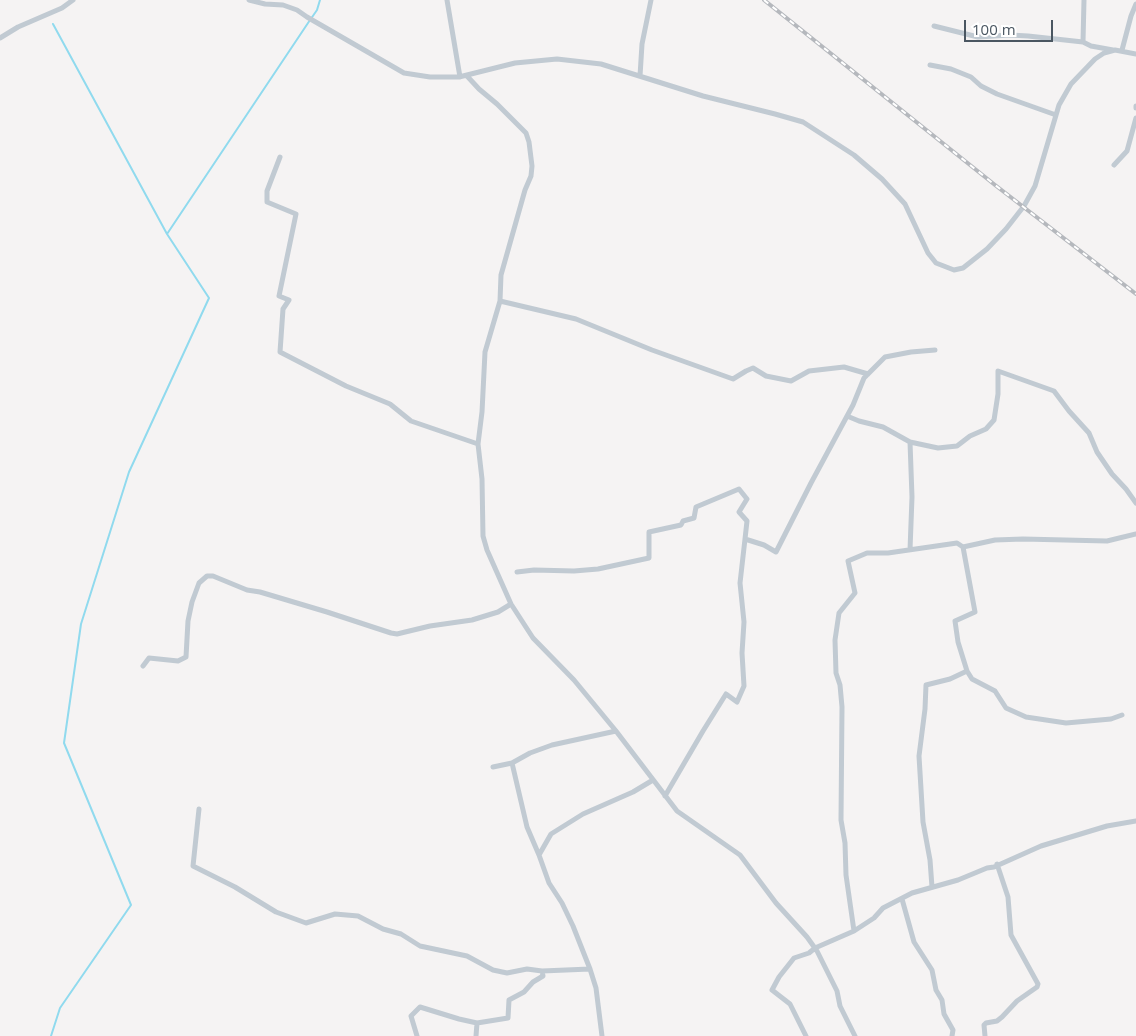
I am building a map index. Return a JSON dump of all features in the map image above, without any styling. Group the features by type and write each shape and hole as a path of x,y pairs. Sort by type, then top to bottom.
{"street":[{"path":"0,38 18,27 56,11 73,0"},
{"path":"249,0 265,4 283,5 297,10 404,74 430,78 460,77 515,63 557,59 601,64 703,96 792,119 811,127 854,155 882,179 905,204 928,253 936,263 954,270 967,266 988,249 1024,206 1035,186 1064,94 1094,59 1114,50"},
{"path":"446,0 460,77"},
{"path":"640,76 642,44 651,0"},
{"path":"1083,42 1084,0"},
{"path":"1122,50 1136,4"},
{"path":"934,26 978,37 1010,35 1083,42 1091,46 1136,54"},
{"path":"930,65 952,69 971,77 981,86 997,94 1056,115"},
{"path":"474,84 477,74"},
{"path":"467,76 526,133 532,156 531,176 525,190 501,275 500,301 485,352 482,412 478,444 482,479 483,536 489,556 511,604 533,638 574,680 677,811 740,856 776,903 807,937 815,948 837,991 840,1006 855,1036"},
{"path":"1114,165 1126,151 1136,118"},
{"path":"280,157 267,191 268,202 296,214 279,296 289,300 283,309 280,352 346,386 390,404 411,420 478,444"},
{"path":"500,301 576,319 652,350 733,379 753,368 766,376 791,381 809,371 844,367 868,374"},
{"path":"745,539 764,545 776,552 810,483 847,416 864,378 885,357 935,350"},
{"path":"847,416 883,427 910,442 938,448 956,446 970,436 986,430 994,420 998,394 998,371 1054,391 1068,411 1089,433 1097,452 1136,503"},
{"path":"910,442 912,497 910,550"},
{"path":"517,572 598,569 649,558 650,532 681,525 683,522 694,518 696,506 739,489 747,500 739,512 747,521 740,583 744,622 742,653 744,686 737,702 726,694 702,731 666,796"},
{"path":"962,547 995,540 1107,541 1136,534"},
{"path":"854,931 841,820 842,707 840,685 836,673 835,648 839,613 855,593 848,561 867,553 888,553 957,543 962,547 974,612 955,621 958,642 967,671 972,679 995,692 1006,708 1026,717 1066,723 1111,718 1122,714"},
{"path":"143,666 149,658 178,661 186,656 188,621 192,602 200,583 207,576 214,576 247,590 260,592 397,634 430,626 472,620 498,612 511,604"},
{"path":"932,887 924,822 919,756 926,685 950,679 967,671"},
{"path":"492,767 512,763 530,753 552,745 616,731"},
{"path":"512,763 528,827 549,883 562,903 590,968 596,988 602,1036"},
{"path":"539,855 551,834 583,814 633,792 653,780"},
{"path":"199,809 193,866 235,887 276,912 306,923 335,914 358,916 383,929 401,934 420,946 467,956 492,970 506,973 527,969 542,971 590,968"},
{"path":"806,1036 790,1004 772,990 779,977 794,958 809,953 815,948 854,931 874,918 883,908 912,892 958,880 1041,846 1107,826 1136,821"},
{"path":"985,1036 984,1025 986,1023 997,1021 1017,1001 1037,987 1038,984 1011,935 1008,898 997,864"},
{"path":"902,899 914,942 932,970 936,990 942,1000 944,1014 953,1030 952,1036"},
{"path":"417,1036 411,1016 420,1007 477,1023 508,1018 508,1000 524,992 533,982 544,976 542,971"},
{"path":"476,1036 477,1023"}],"waterway":[{"path":"167,234 317,10 320,0"},
{"path":"51,1036 60,1008 131,905 64,743 81,624 129,472 209,298 167,234 53,24"}],"railway":[{"path":"764,0 995,185 1136,294"}]}
